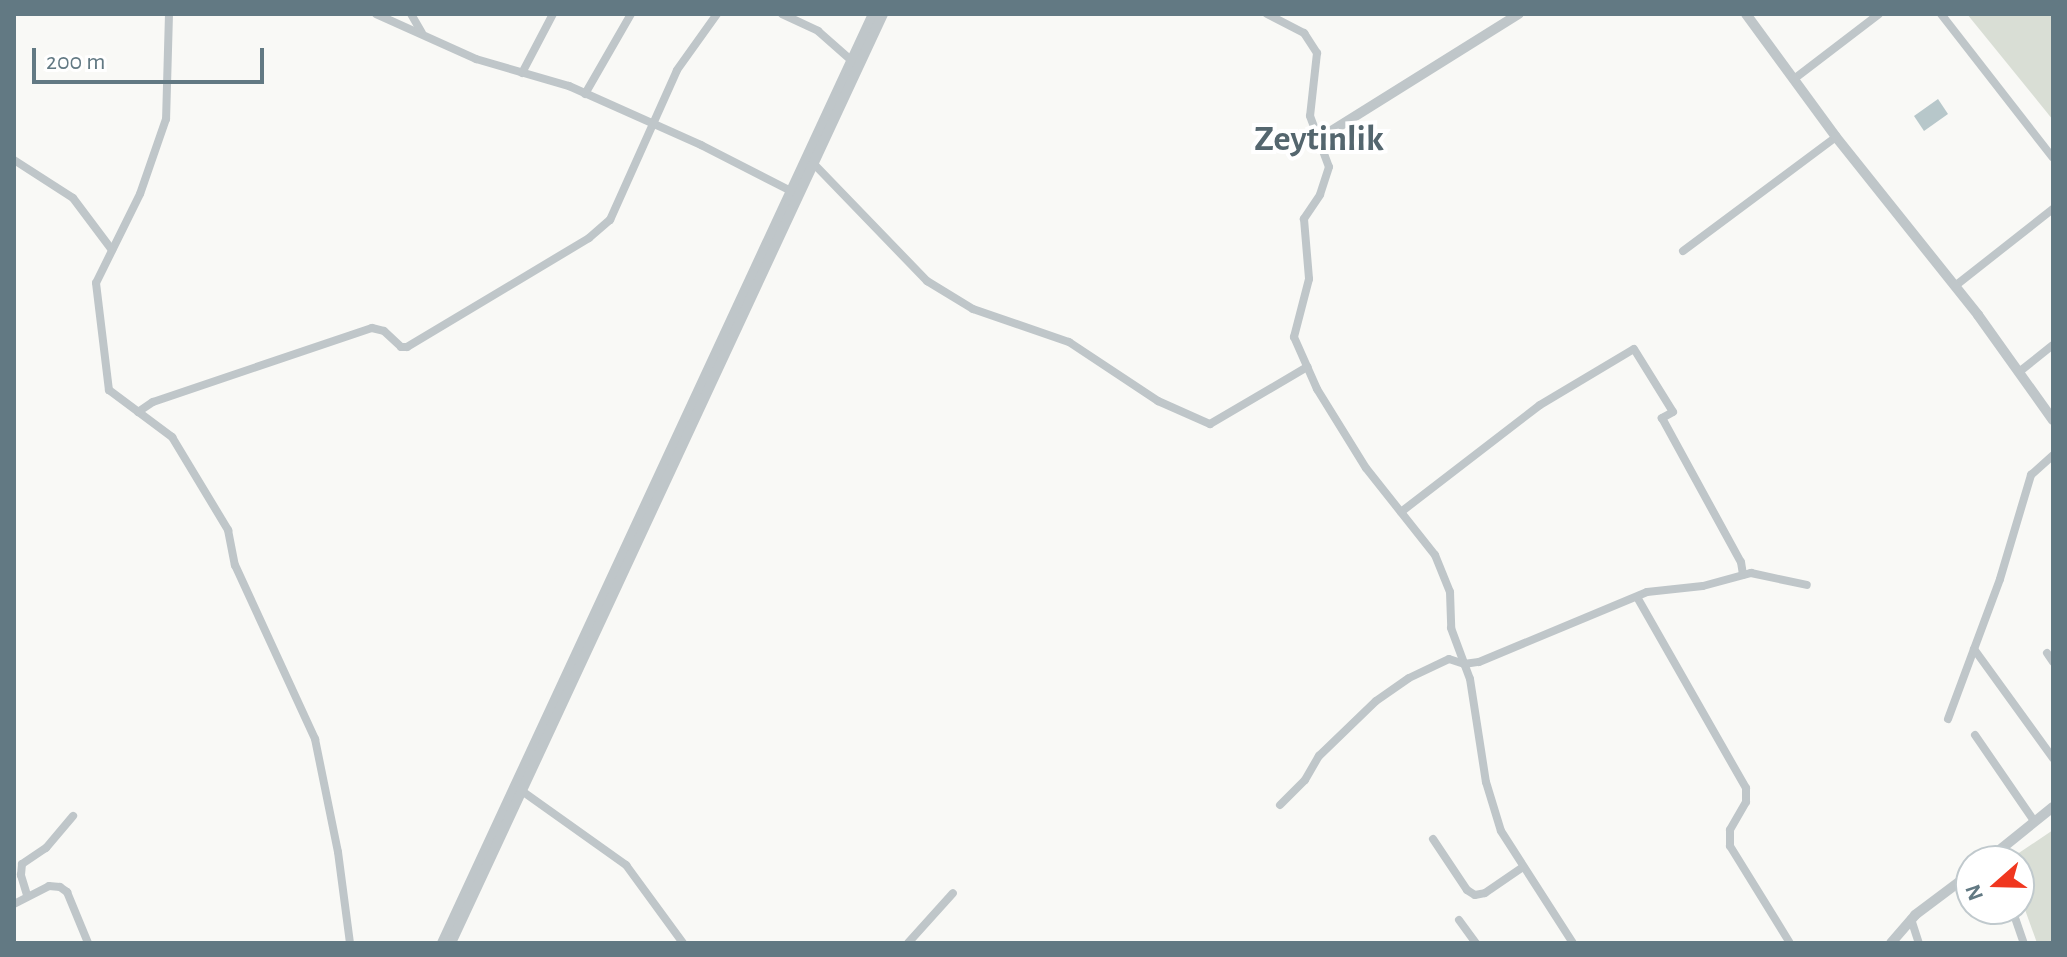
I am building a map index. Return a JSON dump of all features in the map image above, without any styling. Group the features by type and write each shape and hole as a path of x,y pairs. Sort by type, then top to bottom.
{"street":[{"path":"169,14 166,119 140,194 96,283 109,390 172,437 228,530 241,578 315,739 338,852 350,943"},
{"path":"376,14 476,59 585,94 701,145 795,193"},
{"path":"411,14 423,34"},
{"path":"522,73 553,14"},
{"path":"585,94 631,14"},
{"path":"138,412 153,402 372,328 384,331 401,347 407,347 603,228 654,125 677,70 717,14"},
{"path":"782,14 818,31 852,61"},
{"path":"451,943 795,193 873,14"},
{"path":"442,943 795,193 814,164 883,14"},
{"path":"1267,14 1304,33 1317,53 1310,116 1329,167 1320,195 1304,219 1309,279 1294,337 1307,367 1366,468 1435,555 1450,592 1451,628 1470,679 1486,782 1501,831 1573,943"},
{"path":"1317,140 1519,14"},
{"path":"1746,14 1836,137 1955,286 2053,420"},
{"path":"1794,79 1879,14"},
{"path":"1941,14 2053,158"},
{"path":"1683,251 1836,137"},
{"path":"14,160 73,198 112,250"},
{"path":"814,164 927,281 973,309 1069,342 1158,401 1210,424 1307,367"},
{"path":"1955,286 2053,209"},
{"path":"2019,372 2053,345"},
{"path":"1401,512 1540,405 1634,349 1673,412 1662,418 1741,562 1743,575"},
{"path":"1948,719 2031,475 2053,455"},
{"path":"1280,805 1305,780 1319,756 1350,730 1376,701 1409,678 1449,659 1464,664 1500,655 1637,597 1751,573 1807,585"},
{"path":"1637,597 1746,788 1746,802 1730,830 1730,846 1790,943"},
{"path":"1974,649 2053,758"},
{"path":"1975,735 2034,821"},
{"path":"522,791 626,865 683,943"},
{"path":"2007,845 2053,807"},
{"path":"27,895 21,875 22,864 46,848 73,816"},
{"path":"1433,839 1467,890 1475,895 1485,893 1523,867"},
{"path":"14,904 52,885 64,889 88,943"},
{"path":"1891,943 1911,919 1955,885"},
{"path":"908,943 953,893"},
{"path":"1911,919 1919,943"},
{"path":"1459,920 1476,943"}],"shaded area":[{"path":"1967,14 2053,14 2053,120"},
{"path":"1938,99 1948,114 1924,131 1914,116"},
{"path":"2053,830 2053,943 2037,943 2031,925 2035,925 2035,845 2031,845"}],"district":[{"name":"Zeytinlik","path":"1319,140"}]}
